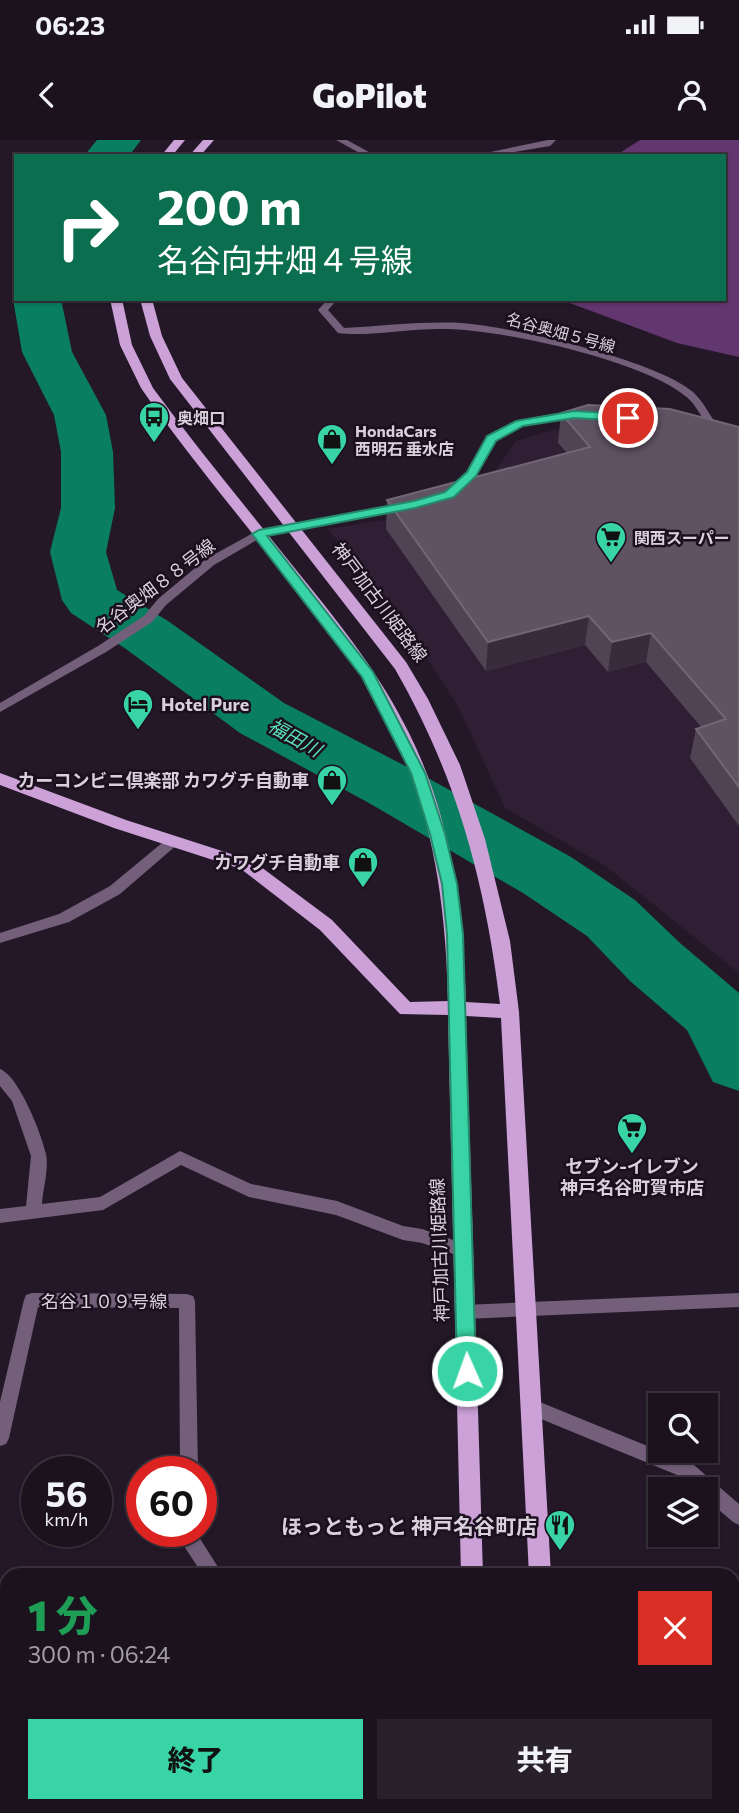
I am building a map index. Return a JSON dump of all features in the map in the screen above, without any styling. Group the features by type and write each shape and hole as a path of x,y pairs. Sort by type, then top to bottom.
{"main road":[{"path":"168,154 180,140"},
{"path":"196,154 209,140"},
{"name":"神戸加古川姫路線","path":"116,301 126,345 147,388 368,675 409,753 426,794 438,834 450,884 455,934 471,1568"},
{"name":"神戸加古川姫路線","path":"147,301 156,337 176,379 401,666 452,765 477,839 501,942 510,1012 540,1568"},
{"path":"0,779 120,824 247,864 326,925 407,1009 456,1008 510,1012"}],"street":[{"path":"340,140 368,154"},
{"path":"488,154 550,144 552,140"},
{"name":"名谷奥畑５号線","path":"331,301 323,310 341,331 479,328 532,339 660,377 690,393 715,423 696,421"},
{"path":"438,498 449,494 471,474 491,439 520,423 574,415 587,416"},
{"name":"名谷奥畑８８号線","path":"0,708 148,619 162,602 209,562 259,534 415,504"},
{"path":"0,938 64,918 115,890 173,841"},
{"path":"0,1075 18,1098 39,1156 33,1212"},
{"path":"0,1216 103,1203 180,1158 248,1190 337,1208 403,1233 422,1236 463,1250"},
{"name":"名谷１０９号線","path":"0,1438 32,1300 187,1301 189,1456"},
{"path":"465,1312 739,1300"},
{"path":"530,1406 688,1471 739,1516"},
{"path":"195,1547 209,1568"}],"shaded area":[{"path":"640,140 739,140 739,357 677,343 564,301 726,301 726,154 618,154"},
{"path":"557,429 630,431 739,451 739,973 607,867 505,808 458,706 402,621 328,529 439,511 494,473 516,441"}],"building":[{"path":"588,405 670,409 739,427 739,787 696,729 726,719 651,633 612,642 589,616 488,642 387,500 590,447 561,413"}],"waterway":[{"name":"福田川","path":"107,154 120,140"},
{"name":"福田川","path":"37,301 47,352 80,415 87,452 88,508 78,552 91,600 147,635 262,718 392,787 547,875 611,918 655,962 712,1010 739,1061"}],"place":[{"name":"奥畑口","path":"154,444"},
{"name":"HondaCars 西明石 垂水店","path":"332,466"},
{"name":"関西スーパー","path":"611,564"},
{"name":"Hotel Pure","path":"138,731"},
{"name":"カーコンビニ倶楽部 カワグチ自動車","path":"332,807"},
{"name":"カワグチ自動車","path":"363,889"},
{"name":"セブン-イレブン 神戸名谷町賀市店","path":"632,1155"},
{"name":"ほっともっと 神戸名谷町店","path":"560,1552"}],"route":[{"path":"467,1371 455,934 450,884 438,834 418,773 368,675 259,534 415,504 449,494 471,474 491,439 520,423 574,415 628,418"}]}
